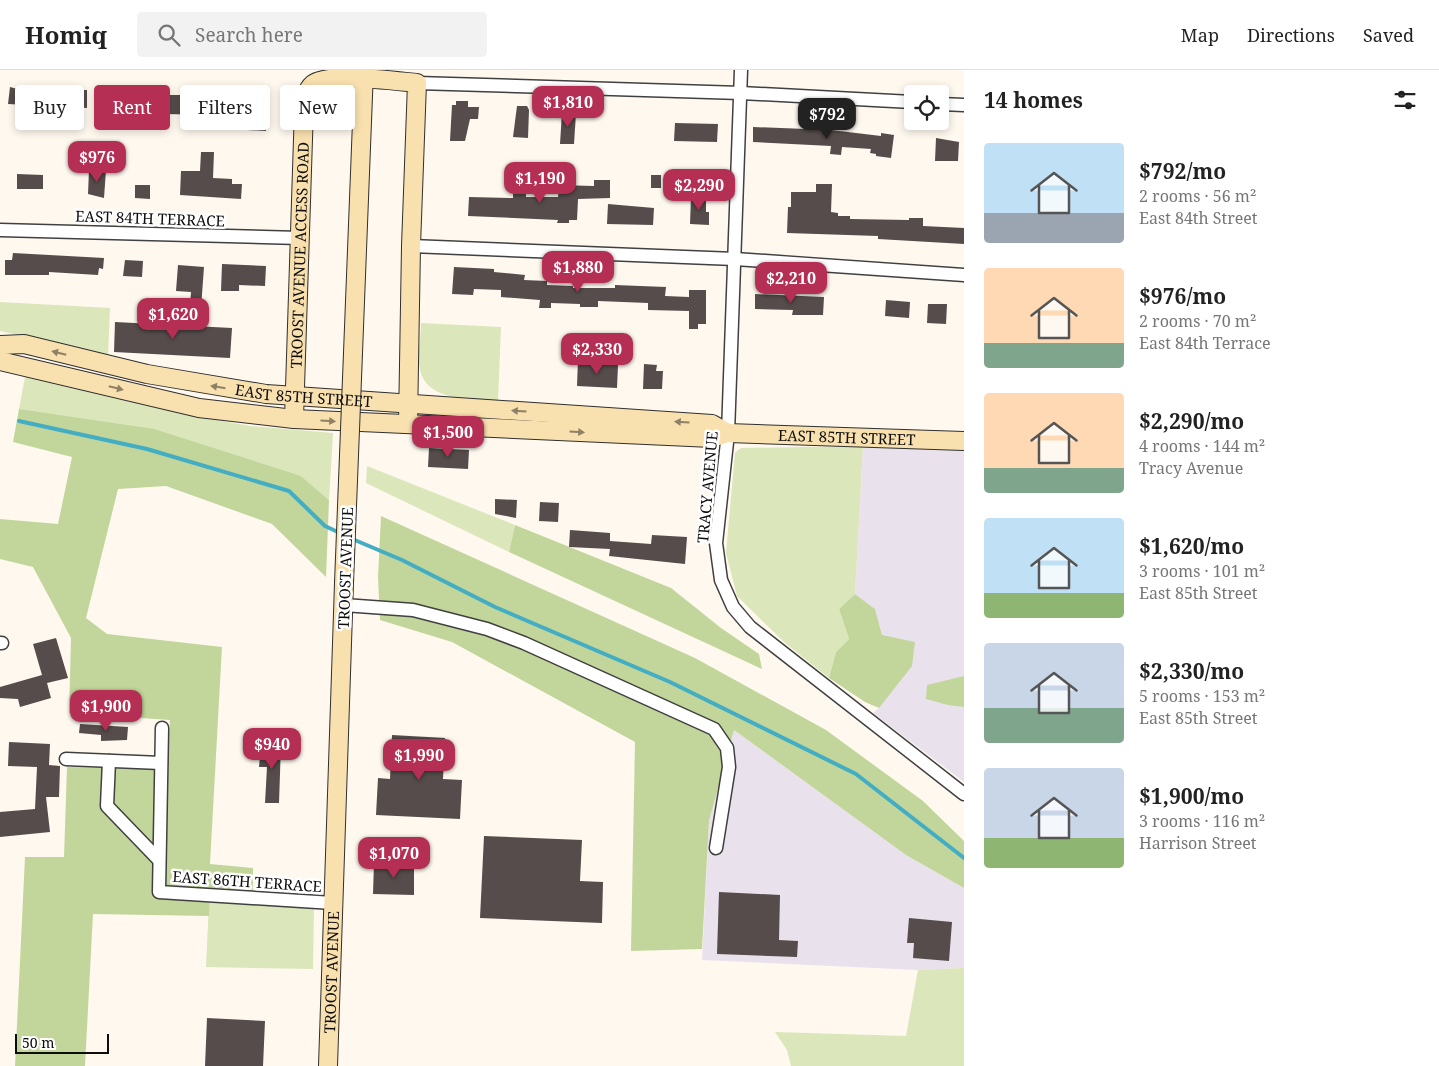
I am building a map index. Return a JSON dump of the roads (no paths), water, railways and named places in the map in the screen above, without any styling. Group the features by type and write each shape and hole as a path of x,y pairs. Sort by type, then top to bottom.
{"main road":[{"name":"TROOST AVENUE ACCESS ROAD","path":"294,419 304,108 307,93 313,84 322,80 363,74 417,82"},
{"name":"TROOST AVENUE","path":"328,1066 363,74"},
{"path":"408,424 411,246 417,82"},
{"name":"EAST 85TH STREET","path":"0,345 24,344 189,383 296,396 409,402 712,424 728,432"},
{"name":"EAST 85TH STREET","path":"0,361 199,408 294,419 712,438 728,432 964,441"}],"street":[{"name":"TRACY AVENUE","path":"741,70 728,432 716,543 721,580 733,607 750,627 964,794"},
{"path":"417,82 741,92 904,102"},
{"path":"949,104 964,105"},
{"name":"EAST 84TH TERRACE","path":"0,230 300,238"},
{"path":"411,246 735,259 964,276"},
{"path":"344,604 413,610 487,629 524,643 714,730 727,748 729,767 716,848"},
{"path":"159,860 162,728"},
{"path":"66,760 162,763"},
{"path":"109,761 108,806 159,860"},
{"name":"EAST 86TH TERRACE","path":"159,860 158,892 333,903"}],"waterway":[{"path":"19,421 147,449 289,491 325,526 342,534"},
{"path":"350,538 402,560 495,607 670,682 856,774 964,858"}]}
